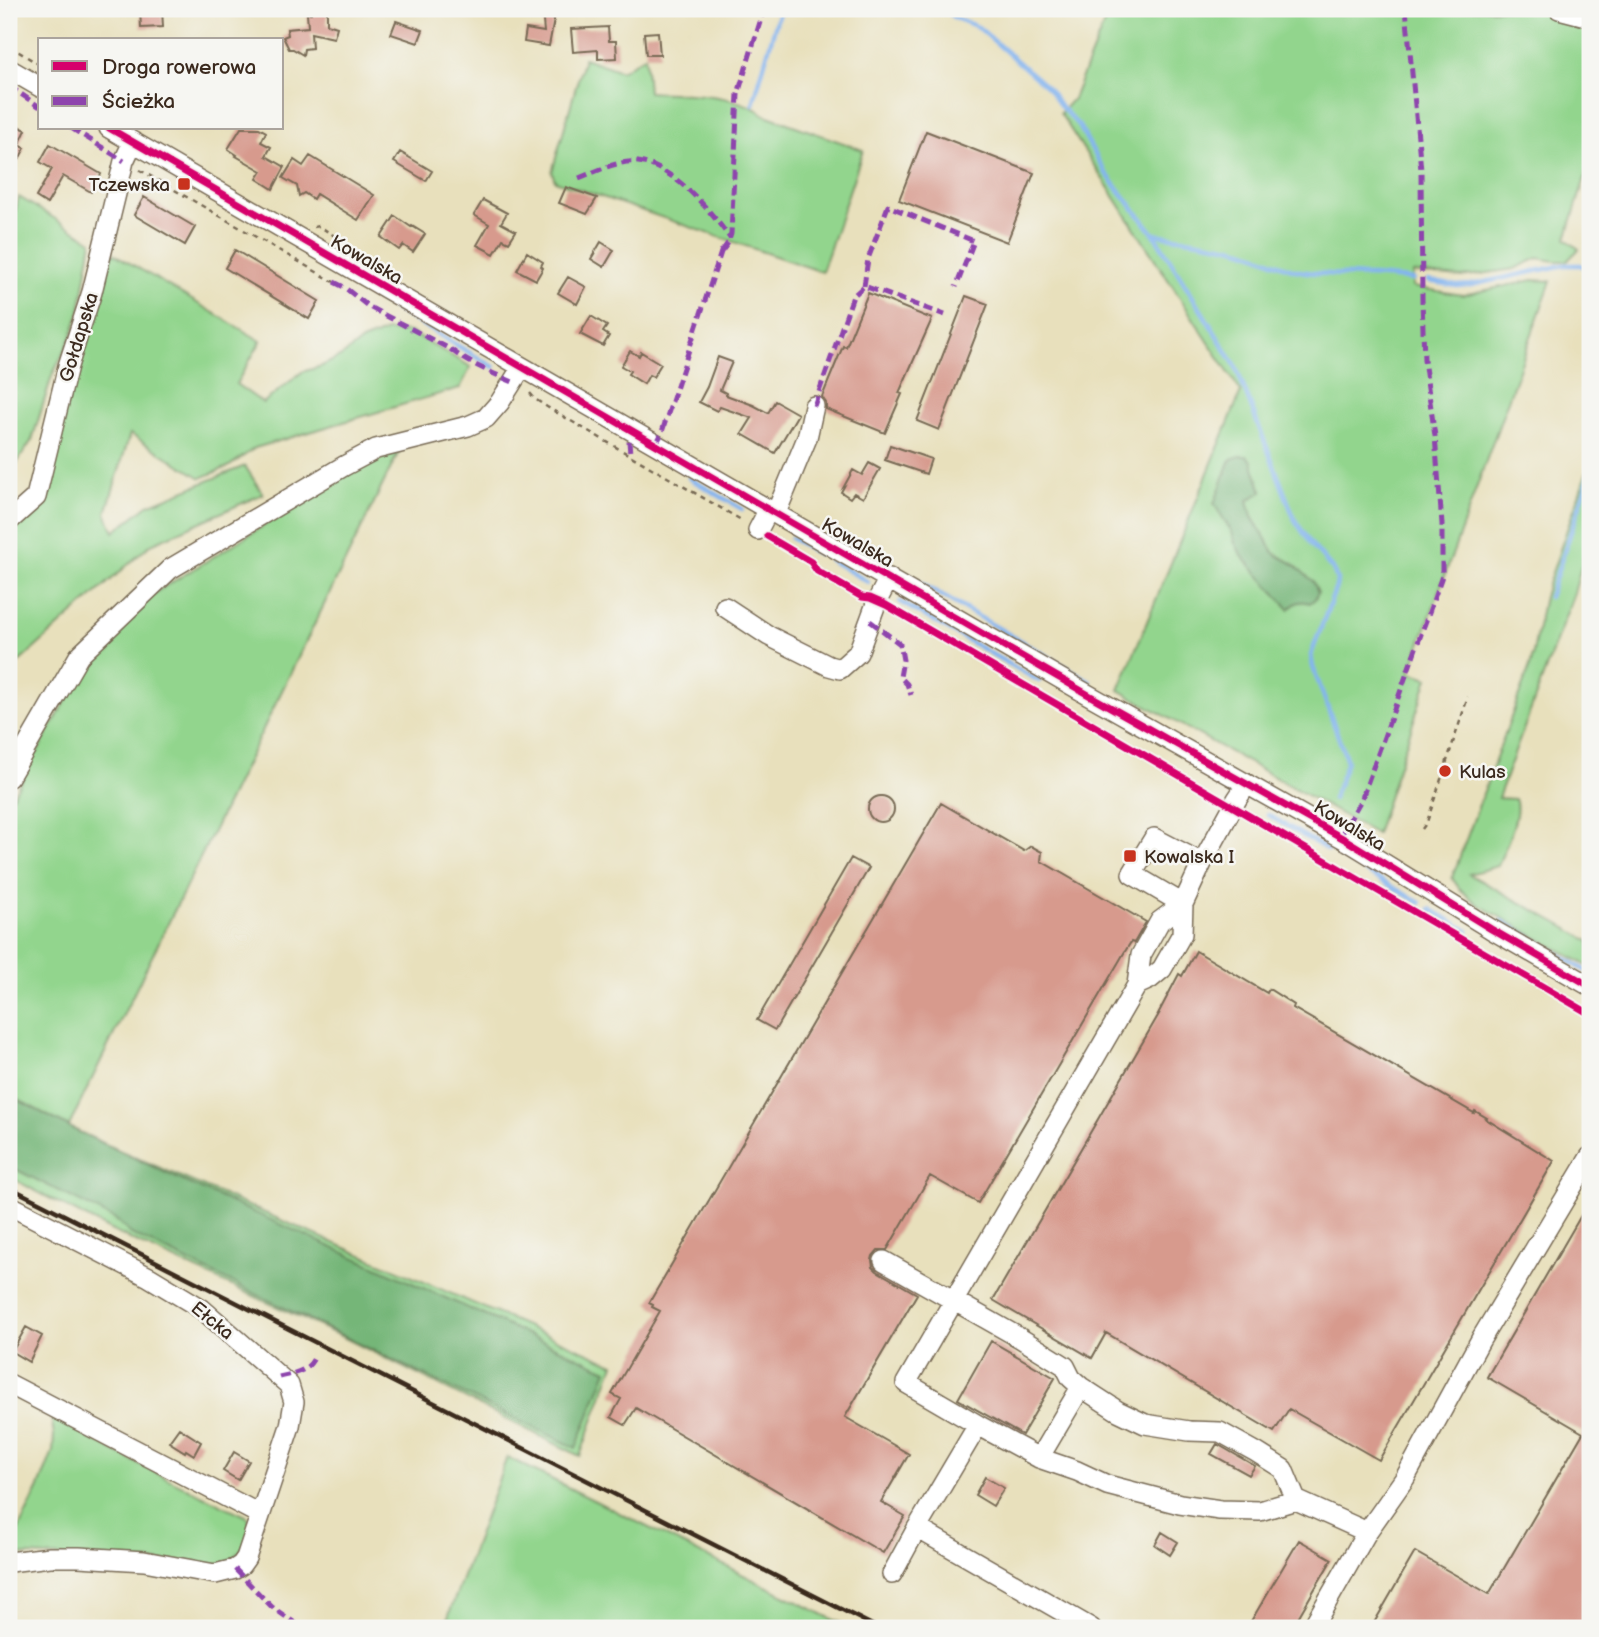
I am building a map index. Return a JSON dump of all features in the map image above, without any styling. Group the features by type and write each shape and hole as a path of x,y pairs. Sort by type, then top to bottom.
{"street":[{"path":"1559,9 1590,17"},
{"path":"9,69 38,87"},
{"name":"Kowalska","path":"112,130 517,374 772,511 1087,694 1346,840 1590,986"},
{"name":"Gołdapska","path":"9,521 36,498 68,366 92,292 124,160 133,142"},
{"path":"9,777 79,656 170,569 376,449 468,426 486,418 500,402 517,374"},
{"path":"758,530 772,511 807,438 814,405"},
{"path":"725,607 785,644 829,666 840,668 858,653 877,601 889,578"},
{"path":"1247,784 1202,863 1183,904 1182,934 1162,969 1138,985 906,1383 1039,1458 1107,1485 1180,1504 1220,1510 1260,1511 1296,1500 1367,1532"},
{"path":"1183,904 1132,874 1154,838 1202,863"},
{"path":"1312,1628 1367,1532 1405,1478 1481,1339 1590,1157"},
{"name":"Ełcka","path":"9,1205 149,1277 202,1308 289,1385 294,1402 290,1426 246,1558 235,1569 215,1574 144,1561 79,1557 9,1562"},
{"path":"884,1261 1065,1366 1071,1378 1081,1387 1118,1411 1145,1424 1189,1431 1220,1432 1283,1469 1296,1500"},
{"path":"9,1384 260,1514"},
{"path":"1039,1458 1081,1387"},
{"path":"892,1574 978,1425"},
{"path":"917,1528 1091,1628"}],"path":[{"path":"9,49 38,64"},
{"path":"124,160 334,282"},
{"path":"517,374 535,398 547,407 758,530"},
{"path":"1422,829 1427,822 1468,696"}],"green space":[{"path":"1110,9 1531,9 1590,23 1590,162 1566,239 1579,249 1567,261 1538,258 1514,269 1461,277 1413,273 1412,287 1463,295 1533,280 1551,281 1410,672 1428,678 1376,834 1119,690 1241,392 1060,113 1073,99","holes":["1257,477 1262,491 1248,500 1252,517 1275,554 1292,563 1303,601 1296,602 1289,609 1235,543 1233,532"]},
{"path":"645,56 648,92 693,94 739,102 765,115 863,150 822,272 555,181 552,172 584,58 621,71"},
{"path":"19,197 92,241 80,311 71,338 52,376 32,440 9,475 9,235"},
{"path":"113,253 261,341 236,384 263,403 302,372 322,366 342,356 362,341 387,331 410,332 471,367 460,388 255,448 228,467 201,478 130,434 106,513 114,532 148,505 245,466 263,494 151,544 9,671 9,530 37,512 49,461"},
{"path":"408,433 68,1128 614,1364 580,1456 347,1339 110,1230 9,1177 9,802 80,676 148,597"},
{"path":"1247,456 1252,461 1262,492 1248,500 1252,517 1275,554 1292,563 1313,581 1318,592 1310,603 1298,602 1289,609 1242,556 1232,532 1214,504 1231,459"},
{"path":"1590,463 1590,534 1574,593 1498,798 1515,799 1517,806 1514,823 1498,866 1469,874 1590,941 1590,967 1477,904 1452,878 1531,663 1544,596"},
{"path":"9,1095 71,1128 179,1179 607,1370 576,1448 131,1234 116,1220 9,1166"},
{"path":"51,1416 148,1469 248,1517 248,1537 241,1550 230,1560 213,1565 9,1554 53,1451"},
{"path":"507,1457 850,1628 444,1628"}],"building":[{"path":"140,9 162,9 163,27 141,28"},
{"path":"311,9 327,9 327,24 337,27 334,38 311,33 312,48 304,49 303,55 289,49 283,37 288,35 287,29 308,27 307,13 311,13"},
{"path":"542,9 556,9 549,46 524,42 526,29 544,32"},
{"path":"396,21 423,30 418,43 391,34"},
{"path":"608,27 609,41 616,41 617,58 598,59 598,50 573,52 571,29"},
{"path":"658,32 660,55 646,55 644,33"},
{"path":"14,124 26,130 19,145 25,148 9,178 9,133"},
{"path":"240,130 266,132 261,142 271,147 266,156 285,167 273,189 257,179 262,171 228,149"},
{"path":"926,131 1034,173 1007,242 899,200"},
{"path":"50,144 101,174 91,192 63,176 47,204 36,197 52,169 40,162"},
{"path":"400,152 432,171 426,181 394,162"},
{"path":"310,156 374,195 358,220 316,194 313,199 304,193 299,196 297,186 283,178 294,160 303,166"},
{"path":"566,187 597,198 587,214 559,203"},
{"path":"144,197 195,227 185,245 134,215"},
{"path":"483,200 507,213 501,223 516,231 509,242 503,239 494,254 477,245 489,224 474,215"},
{"path":"395,216 425,234 413,252 403,245 399,250 381,237"},
{"path":"601,242 614,250 604,267 591,259"},
{"path":"235,250 319,301 309,319 225,268"},
{"path":"527,252 543,262 543,268 536,280 517,270"},
{"path":"568,277 586,287 577,304 558,293"},
{"path":"868,293 932,319 899,393 902,394 885,433 826,409 822,397"},
{"path":"966,296 988,304 939,430 917,421"},
{"path":"591,316 607,326 603,332 609,336 603,346 580,334"},
{"path":"630,351 639,356 641,352 661,364 653,377 649,375 644,384 621,366"},
{"path":"718,357 732,362 720,390 726,395 768,413 775,401 798,414 775,453 742,434 752,418 720,407 717,411 699,402"},
{"path":"890,445 931,459 926,474 885,460"},
{"path":"869,463 880,469 863,498 854,493 850,498 841,492 853,470 862,475"},
{"path":"881,796 890,800 894,809 890,818 881,822 872,818 868,809 872,800"},
{"path":"941,803 1024,851 1031,846 1042,852 1041,861 1146,922 1134,943 1131,942 1124,953 978,1203 930,1176 887,1250 878,1250 873,1256 873,1267 877,1271 917,1294 845,1417 909,1454 881,1502 905,1516 883,1553 636,1408 625,1425 611,1417 621,1399 612,1394 660,1311 649,1303"},
{"path":"851,858 869,868 775,1030 757,1020"},
{"path":"1196,951 1267,993 1269,989 1294,1005 1293,1008 1487,1118 1554,1161 1379,1460 1289,1409 1274,1432 1106,1333 1092,1358 993,1300 1159,1014 1179,974 1182,976"},
{"path":"1590,1200 1590,1628 1371,1628 1415,1552 1489,1594 1583,1433 1487,1377"},
{"path":"26,1327 42,1336 29,1362 12,1352"},
{"path":"991,1341 1055,1378 1022,1435 958,1399"},
{"path":"179,1428 201,1442 194,1455 169,1442"},
{"path":"1217,1444 1255,1466 1249,1475 1211,1454"},
{"path":"234,1452 249,1461 238,1480 223,1471"},
{"path":"985,1477 1004,1488 993,1506 975,1495"},
{"path":"1162,1532 1178,1542 1170,1555 1155,1545"},
{"path":"1299,1540 1332,1559 1292,1628 1247,1628"}],"waterway":[{"path":"753,104 780,9"},
{"path":"950,9 953,17 978,27 1048,88 1079,126 1105,172 1154,234 1235,365 1295,520 1333,570 1337,580 1311,655 1347,761 1333,799"},
{"path":"1154,234 1239,249 1300,271 1413,280"},
{"path":"1428,281 1457,286 1471,285 1564,265 1581,265 1590,271"},
{"path":"339,276 494,367"},
{"path":"1549,597 1590,475"},
{"path":"689,478 742,509"},
{"path":"840,537 896,569"},
{"path":"791,538 819,554"},
{"path":"830,560 868,582"},
{"path":"906,575 1090,681"},
{"path":"900,602 1039,681"},
{"path":"1268,815 1328,850"},
{"path":"1339,856 1420,903"},
{"path":"1430,909 1468,931"},
{"path":"1502,921 1590,973"}],"railway":[{"path":"9,1187 878,1628"}],"marked path":[{"path":"722,251 731,234 738,94 764,9"},
{"path":"1340,837 1362,798 1442,576 1442,524 1435,436 1424,360 1421,170 1406,9"},
{"path":"9,86 38,106"},
{"path":"74,130 124,161"},
{"path":"579,178 623,163 651,165 690,191 730,238"},
{"path":"864,286 868,259 888,206 974,241 956,287"},
{"path":"656,444 723,246"},
{"path":"334,282 369,307 513,382"},
{"path":"814,406 853,296 864,286 945,315"},
{"path":"629,441 630,454"},
{"path":"870,621 900,644 903,660 900,677 907,684 911,695"},
{"path":"279,1377 305,1369 315,1356"},
{"path":"235,1569 272,1607 302,1628"}],"cycle path":[{"path":"112,130 1087,694 1346,840 1590,986"},
{"path":"767,536 811,562 817,571 862,597 886,605 1590,1014"}],"place":[{"name":"Tczewska","path":"184,184"},
{"name":"Kulas","path":"1445,771"},
{"name":"Kowalska I","path":"1130,856"}]}
